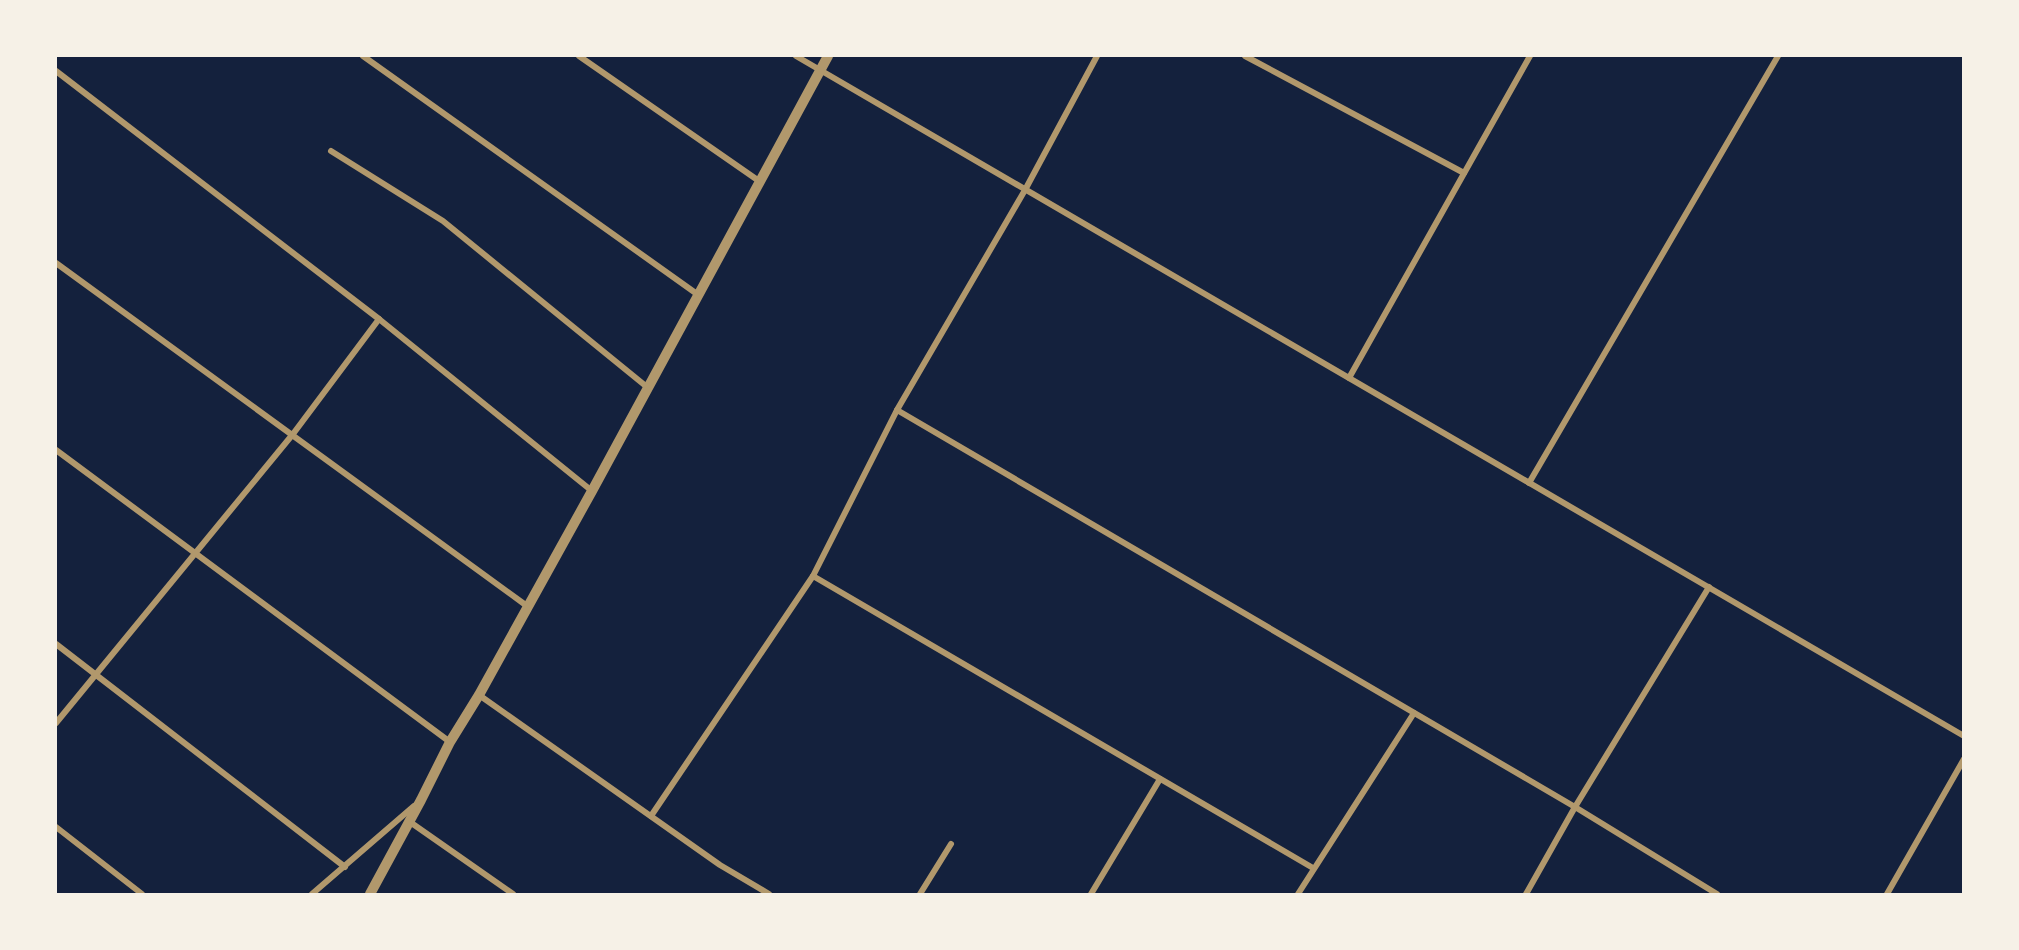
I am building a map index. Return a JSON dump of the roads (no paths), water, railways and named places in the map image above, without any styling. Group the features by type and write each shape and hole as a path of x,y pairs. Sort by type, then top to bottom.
{"street":[{"path":"363,56 697,294"},
{"path":"579,56 759,181"},
{"path":"796,56 1964,736"},
{"path":"370,894 410,822 450,742 592,491 828,56"},
{"path":"651,816 813,576 897,410 1025,190 1097,56"},
{"path":"1245,56 1464,173"},
{"path":"1348,378 1530,56"},
{"path":"1529,483 1778,56"},
{"path":"56,70 379,319 592,491"},
{"path":"331,151 443,221 647,387"},
{"path":"56,263 527,606"},
{"path":"56,723 293,434 379,319"},
{"path":"897,410 1575,807 1717,894"},
{"path":"56,450 450,742"},
{"path":"813,576 1314,868"},
{"path":"1526,894 1575,807 1709,587"},
{"path":"56,644 345,867"},
{"path":"478,695 720,865 769,894"},
{"path":"1298,894 1414,713"},
{"path":"1887,894 1964,759"},
{"path":"1091,894 1160,778"},
{"path":"312,894 421,800"},
{"path":"410,822 513,894"},
{"path":"56,827 142,894"},
{"path":"920,894 951,844"}]}
